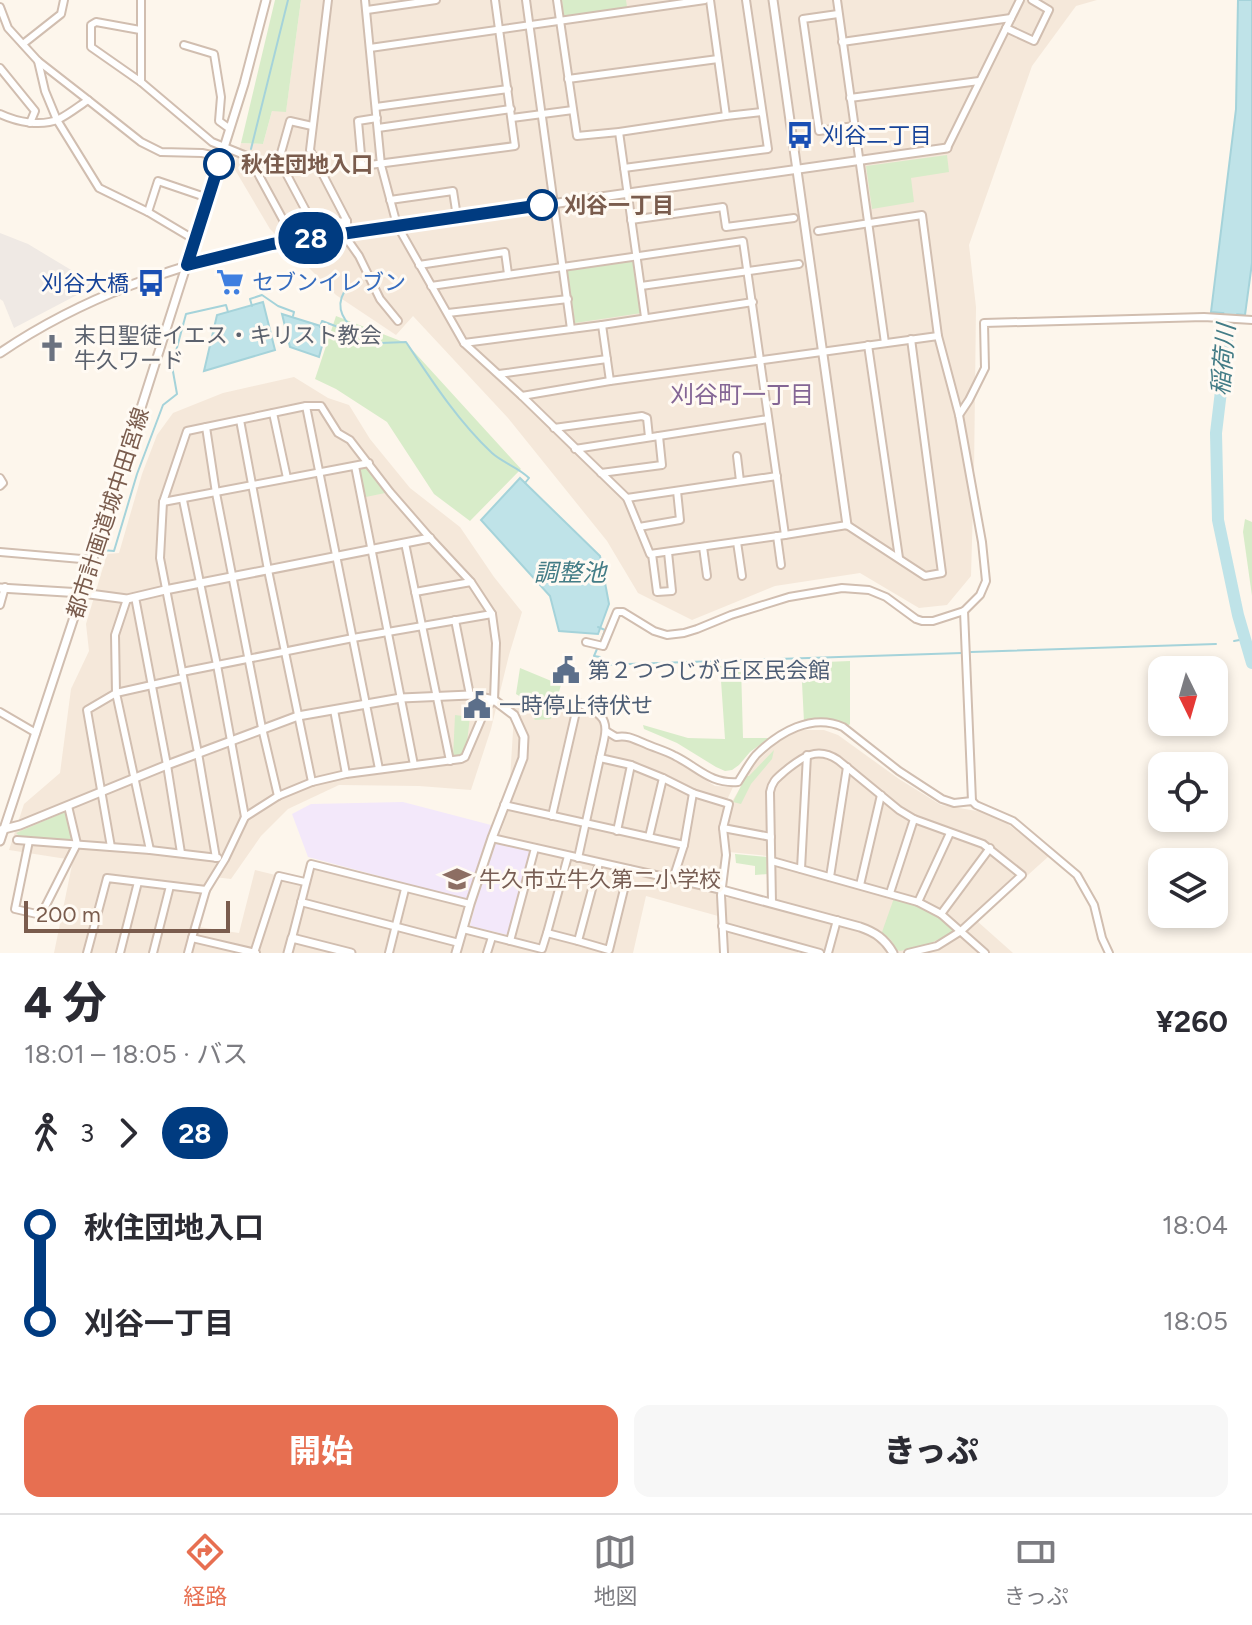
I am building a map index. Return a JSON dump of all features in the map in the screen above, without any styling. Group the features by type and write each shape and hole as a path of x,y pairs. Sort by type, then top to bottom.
{"street":[{"path":"23,44 61,14 64,0"},
{"path":"141,0 141,82"},
{"name":"都市計画道城中田宮線","path":"0,841 225,146 266,0"},
{"path":"328,0 310,150 347,221 347,239 380,299 398,321"},
{"path":"365,0 381,165 393,226 464,343 627,498 652,554 657,592 672,591 668,552"},
{"path":"367,10 436,0"},
{"path":"377,118 358,121 362,166 515,146 495,0"},
{"path":"526,0 571,329"},
{"path":"557,0 577,136 762,112"},
{"path":"630,0 632,11"},
{"path":"370,48 708,0 726,116"},
{"path":"624,168 768,149 746,0"},
{"path":"773,0 847,525"},
{"path":"837,0 885,343"},
{"path":"0,353 42,327 143,279 272,244 947,148 1020,0"},
{"path":"1006,28 1034,41 1049,10 1032,0"},
{"path":"0,7 8,28 38,61 141,142 161,152 202,153 221,157"},
{"path":"838,14 803,19 819,131 854,126"},
{"path":"842,42 1011,18"},
{"path":"140,30 96,22 91,25 91,47 141,82 212,142 249,157 287,227 347,221"},
{"path":"184,45 214,54 221,97 219,121 230,129"},
{"path":"568,79 718,59"},
{"path":"38,61 45,91 57,120 99,188 195,240"},
{"path":"0,68 35,111 30,123"},
{"path":"850,98 979,81"},
{"path":"376,107 508,89"},
{"path":"0,114 30,123 57,120 88,100"},
{"path":"378,128 511,109"},
{"path":"512,118 573,110"},
{"path":"312,126 290,121 279,160 313,224"},
{"path":"619,132 645,317"},
{"path":"148,212 158,181 208,198"},
{"path":"390,200 453,191 457,217"},
{"path":"631,220 723,207 726,227 794,218"},
{"path":"586,642 603,646 617,612 623,612 654,631 667,635 684,633 789,597 842,588 869,590 886,597 922,621 933,621 964,611 980,595 986,581 982,542 959,415 938,336 922,215 818,231"},
{"path":"431,286 743,241 777,476 781,565"},
{"path":"419,265 505,252 508,274"},
{"path":"641,286 799,264"},
{"path":"448,313 568,299"},
{"path":"464,343 753,302"},
{"path":"959,415 985,368 984,323 1209,317 1251,319"},
{"path":"602,325 610,381"},
{"path":"522,396 938,336"},
{"path":"652,554 847,525 925,576 942,573 911,339"},
{"path":"868,345 899,558"},
{"path":"498,374 607,359"},
{"path":"306,406 379,769"},
{"path":"188,953 206,890 245,817 278,796 312,782 346,774 461,759 465,757 482,715 494,700 496,643 492,614 471,582 390,492 350,440 338,433 321,406 306,406 187,431 163,502 160,558 216,858"},
{"path":"273,413 287,478"},
{"path":"554,428 642,416 647,418 649,437"},
{"path":"575,449 768,419"},
{"path":"240,420 312,782"},
{"path":"206,427 216,493 278,796"},
{"path":"601,473 662,465 659,436"},
{"path":"737,456 740,481"},
{"path":"163,502 369,463"},
{"path":"355,466 414,765"},
{"path":"627,498 777,476"},
{"path":"0,478 3,483 0,486"},
{"path":"639,527 680,520 677,491"},
{"path":"183,500 245,817"},
{"path":"0,605 3,588 131,598 430,538"},
{"path":"737,542 742,576"},
{"path":"405,543 450,761"},
{"path":"703,547 707,576"},
{"path":"0,552 93,560"},
{"path":"415,592 471,582"},
{"path":"131,598 167,765 181,853"},
{"path":"131,598 115,635 116,693 150,850"},
{"path":"964,611 972,801 1013,821 1077,875 1094,905 1109,953"},
{"path":"111,847 87,710 116,693 217,665 492,614"},
{"path":"455,620 470,695"},
{"path":"2,829 20,825 230,740 298,716 366,703 436,695 470,695 494,700 514,715 524,737 523,758 492,838 456,953"},
{"path":"552,816 578,703 605,719 607,726 578,858"},
{"path":"334,710 346,774"},
{"path":"0,712 36,733"},
{"path":"606,731 616,737 626,735 674,755 713,779 728,783 738,782 757,754 781,734 804,724 834,723 942,799 954,803 972,801"},
{"path":"772,903 772,783 799,759 818,752 829,754 914,819 977,841 1022,875 961,931 937,946 908,953"},
{"path":"801,869 807,755"},
{"path":"600,758 631,765 693,793 729,804 723,828 726,855 722,890 724,953"},
{"path":"617,831 631,765"},
{"path":"830,877 847,767"},
{"path":"649,837 663,778"},
{"path":"673,879 684,845 693,793"},
{"path":"860,885 881,795"},
{"path":"504,805 684,845"},
{"path":"29,841 15,909 41,915 77,844 68,806"},
{"path":"890,893 914,819"},
{"path":"723,828 771,837"},
{"path":"918,902 950,833"},
{"path":"492,838 722,890 837,920 878,935 893,953"},
{"path":"17,840 225,859"},
{"path":"510,941 535,848"},
{"path":"941,914 990,848"},
{"path":"463,929 542,949 568,856"},
{"path":"772,861 918,902 941,914 985,953"},
{"path":"578,941 599,863"},
{"path":"288,953 311,864 470,904"},
{"path":"547,933 578,941 590,949 609,950 629,869"},
{"path":"192,938 222,949 255,953 279,876 305,882"},
{"path":"87,953 107,878 206,890"},
{"path":"120,953 138,882"},
{"path":"153,953 170,886"},
{"path":"389,953 405,889"},
{"path":"301,902 459,943"},
{"path":"828,953 837,920"},
{"path":"722,926 820,953"},
{"path":"487,953 492,937"},
{"path":"292,938 324,949 351,953"}],"shaded area":[{"path":"301,0 1097,0 1076,6 1032,66 969,245 976,307 971,576 947,605 919,608 860,573 775,586 692,620 638,593 607,541 508,418 413,316 396,335 336,295 270,229 234,168 241,143 263,144 272,111 286,111"},
{"path":"0,233 28,244 96,285 14,328 0,299"},
{"path":"294,377 328,398 349,405 370,439 410,488 460,527 522,612 491,729 471,790 339,785 288,809 261,836 231,879 214,877 199,927 239,933 255,870 308,883 312,867 464,906 457,932 512,944 537,847 499,837 508,811 514,715 509,703 584,709 601,722 610,738 627,740 672,759 715,786 733,787 720,826 723,853 716,886 718,916 646,896 633,953 54,953 73,860 9,850 24,804 60,773 71,689 89,651 86,624 107,554 119,553 157,435 173,413 223,393"},
{"path":"797,730 824,730 838,735 941,805 995,814 1049,856 977,921 1013,953 727,953 725,898 769,906 768,856 729,852 727,825 733,800 754,764 782,738"},
{"name":"牛久市立牛久第二小学校","path":"403,802 491,825 487,841 530,851 508,935 470,926 476,902 308,857 292,814 311,804"}],"green space":[{"path":"275,0 301,0 286,112 272,111 263,144 241,143"},
{"path":"562,0 626,0 627,7 564,16"},
{"path":"947,155 949,172 911,178 914,202 872,209 866,166"},
{"path":"634,259 642,313 575,323 567,269"},
{"path":"336,316 406,343 521,469 470,521 434,494 387,422 315,379"},
{"path":"369,463 390,492 361,498 355,466"},
{"path":"1245,519 1252,522 1252,596 1243,532"},
{"path":"850,661 850,724 821,719 804,722 801,663"},
{"path":"720,666 741,666 743,738 769,738 739,765 725,771 677,743 644,729 643,725 688,738 725,739"},
{"path":"520,668 561,685 551,719 535,720 526,700 516,694"},
{"path":"455,715 470,717 467,742 461,756 453,758"},
{"path":"774,750 772,759 751,784 741,804 733,802 746,776"},
{"path":"67,811 73,841 21,837 16,833"},
{"path":"735,854 767,857 768,874 755,875 755,866 736,863"},
{"path":"894,898 932,914 953,932 927,945 897,950 882,932"}],"water":[{"path":"1238,0 1252,0 1252,263 1245,315 1211,312 1236,109"},
{"path":"263,302 275,350 204,371 217,315"},
{"path":"282,314 327,328 319,357 290,347"},
{"name":"調整池","path":"520,478 600,556 609,604 598,634 559,631 550,596 481,520"}],"waterway":[{"path":"251,149 288,0"},
{"path":"349,285 340,304 343,315 355,331"},
{"path":"252,306 250,299 262,295 294,312 293,316"},
{"path":"102,550 114,551 137,474 163,405 177,394 172,366 186,314 226,305 228,312"},
{"name":"稲荷川","path":"1231,307 1216,433 1218,520 1238,615 1252,663"},
{"path":"320,327 322,321 381,343 406,342 468,428 492,453 529,478 525,483"},
{"path":"598,627 605,630 600,643"},
{"path":"1234,641 1245,639"},
{"path":"971,652 1216,644"},
{"path":"597,649 594,656 600,657 598,665 962,653"}],"bus line":[{"name":"28","path":"219,164 187,265 272,244 542,205"}],"place":[{"name":"刈谷二丁目","path":"800,135"},
{"name":"秋住団地入口","path":"219,164"},
{"name":"刈谷一丁目","path":"542,205"},
{"name":"セブンイレブン","path":"230,282"},
{"name":"刈谷大橋","path":"151,283"},
{"name":"末日聖徒イエス・キリスト教会 牛久ワード","path":"52,348"},
{"name":"第２つつじが丘区民会館","path":"566,670"},
{"name":"一時停止待伏せ","path":"477,705"},
{"name":"牛久市立牛久第二小学校","path":"457,879"}],"district":[{"name":"刈谷町一丁目","path":"742,394"}]}
